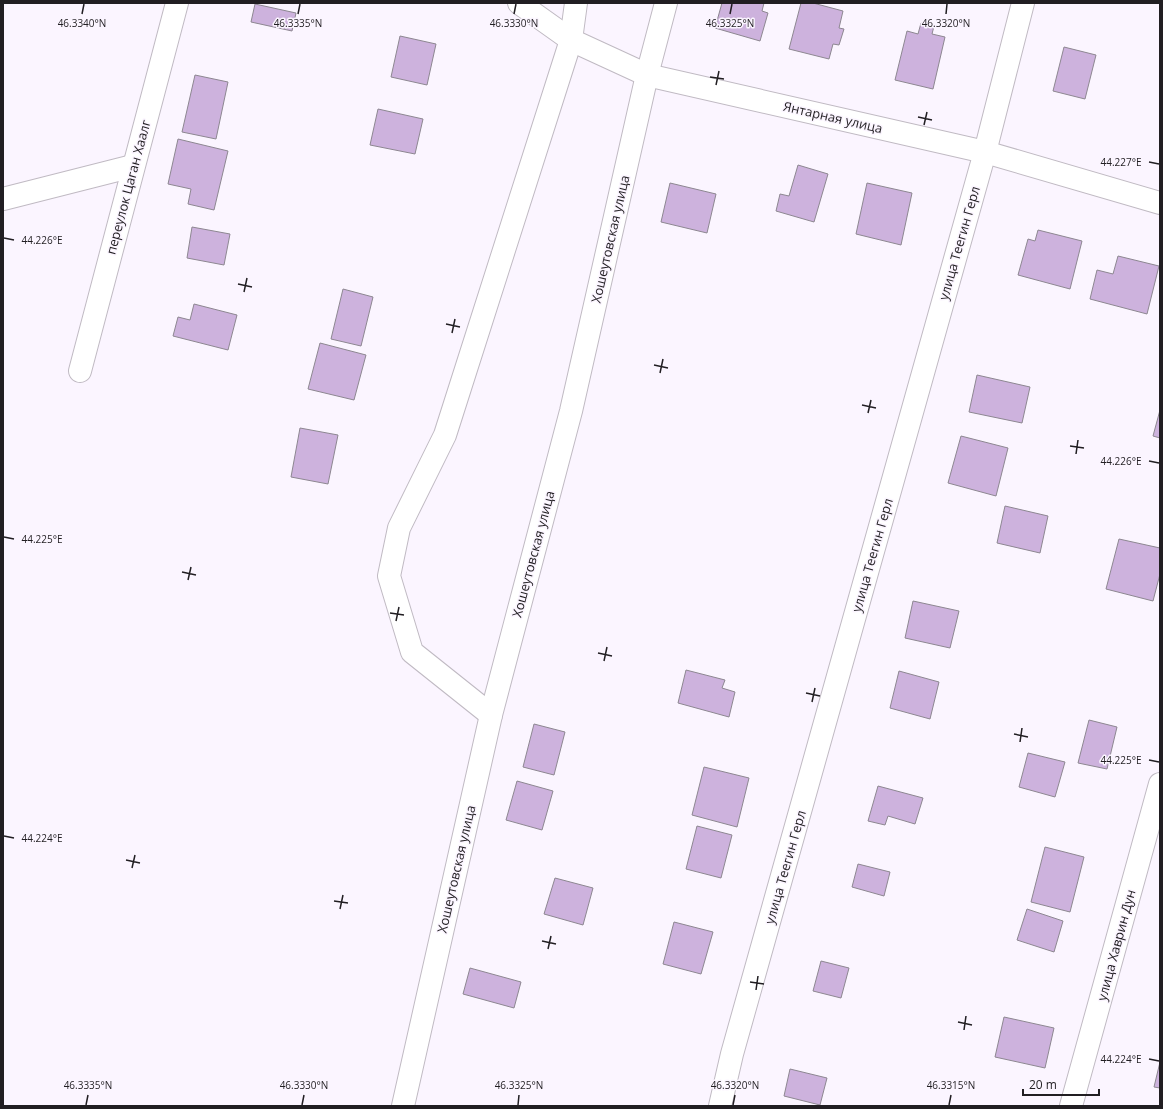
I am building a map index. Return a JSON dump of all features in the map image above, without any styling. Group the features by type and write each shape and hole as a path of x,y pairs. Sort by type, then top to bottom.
{"street":[{"name":"переулок Цаган Хаалг","path":"80,371 177,3"},
{"name":"Янтарная улица","path":"519,3 571,40 647,76 985,152 1160,203"},
{"path":"491,715 412,652 389,576 399,528 445,436 571,40 576,3"},
{"name":"Хошеутовская улица","path":"403,1106 491,715 571,412 647,76 666,3"},
{"name":"улица Теегин Герл","path":"720,1106 732,1054 985,152 1023,3"},
{"path":"3,200 133,166"},
{"name":"улица Хаврин Дун","path":"1071,1106 1160,784"}],"building":[{"path":"722,3 764,3 762,11 768,13 760,41 715,28"},
{"path":"801,3 813,3 843,11 839,28 844,29 839,45 833,44 829,59 789,49"},
{"path":"255,4 296,13 292,31 251,22"},
{"path":"921,23 934,26 932,34 945,37 933,89 895,80 907,31 918,34"},
{"path":"400,36 436,44 427,85 391,77"},
{"path":"1064,47 1096,55 1085,99 1053,91"},
{"path":"195,75 228,82 216,139 182,132"},
{"path":"378,109 423,119 415,154 370,145"},
{"path":"178,139 228,151 214,210 188,204 191,189 168,184"},
{"path":"798,165 828,174 814,222 776,211 780,194 789,196"},
{"path":"670,183 716,194 707,233 661,222"},
{"path":"867,183 912,193 901,245 856,234"},
{"path":"192,227 230,234 224,265 187,258"},
{"path":"1038,230 1082,241 1070,289 1018,275 1028,239 1035,241"},
{"path":"1118,256 1159,266 1147,314 1090,299 1097,270 1113,274"},
{"path":"343,289 373,297 361,346 331,339"},
{"path":"194,304 237,315 228,350 173,336 178,317 190,320"},
{"path":"320,343 366,355 354,400 308,389"},
{"path":"977,375 1030,387 1022,423 969,412"},
{"path":"1160,410 1160,438 1153,436"},
{"path":"300,428 338,435 328,484 291,477"},
{"path":"961,436 1008,448 996,496 948,483"},
{"path":"1005,506 1048,516 1040,553 997,543"},
{"path":"1119,539 1160,548 1160,574 1153,601 1106,589"},
{"path":"913,601 959,611 950,648 905,638"},
{"path":"686,670 725,680 722,688 735,692 729,717 678,703"},
{"path":"899,671 939,682 930,719 890,708"},
{"path":"1089,720 1117,727 1107,769 1078,763"},
{"path":"534,724 565,732 554,775 523,767"},
{"path":"1028,753 1065,762 1055,797 1019,787"},
{"path":"704,767 749,778 737,827 692,815"},
{"path":"517,781 553,791 542,830 506,820"},
{"path":"878,786 923,798 915,824 888,816 885,825 868,821"},
{"path":"697,826 732,835 721,878 686,869"},
{"path":"1045,847 1084,857 1070,912 1031,902"},
{"path":"858,864 890,872 884,896 852,887"},
{"path":"555,878 593,888 583,925 544,914"},
{"path":"1027,909 1063,921 1054,952 1017,940"},
{"path":"674,922 713,932 701,974 663,964"},
{"path":"821,961 849,968 841,998 813,991"},
{"path":"470,968 521,982 514,1008 463,994"},
{"path":"1004,1017 1054,1028 1045,1068 995,1057"},
{"path":"1160,1062 1160,1088 1154,1087"},
{"path":"790,1069 827,1078 820,1105 784,1096"}]}
